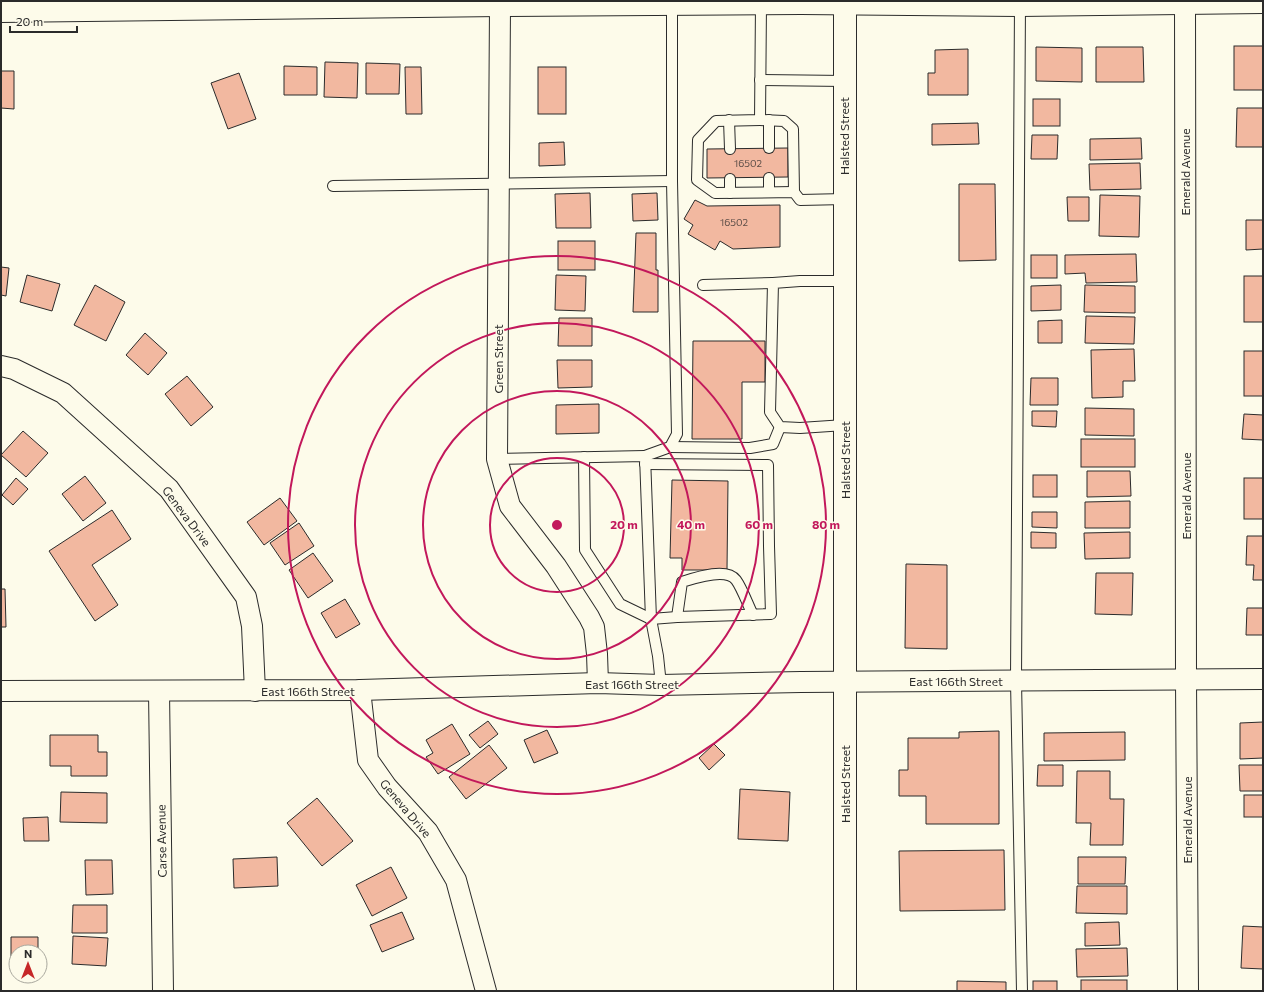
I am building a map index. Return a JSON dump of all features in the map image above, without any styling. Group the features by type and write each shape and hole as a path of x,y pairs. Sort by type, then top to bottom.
{"main road":[{"name":"Halsted Street","path":"844,2 845,991"}],"street":[{"path":"1,12 844,2 1263,3"},
{"name":"Emerald Avenue","path":"1185,2 1188,991"},
{"name":"Green Street","path":"500,6 497,459 510,506 556,566 594,627 598,683"},
{"name":"Geneva Drive","path":"1,366 14,369 63,393 169,488 246,597 252,626 255,691"},
{"name":"East 166th Street","path":"1,691 360,690 598,683 661,685 845,681 1263,680"},
{"name":"Geneva Drive","path":"360,690 368,760 387,787 428,832 456,880 486,991"},
{"name":"Carse Avenue","path":"159,691 163,991"}],"lane":[{"path":"1020,3 1016,681 1022,991"},
{"path":"761,4 760,80 764,120 769,148"},
{"path":"670,447 677,434 672,181 672,5"},
{"path":"760,80 844,81"},
{"path":"729,120 730,149"},
{"path":"794,192 715,193 697,180 698,140 716,121 784,121 793,129 794,192 800,200 844,199"},
{"path":"769,178 769,192"},
{"path":"730,179 730,192"},
{"path":"333,186 672,181"},
{"path":"703,285 800,281 845,281"},
{"path":"773,283 770,412 780,427"},
{"path":"780,427 800,428 845,425"},
{"path":"645,460 670,447 750,448 772,444 780,427"},
{"path":"497,459 584,457 768,465 771,614 651,619 620,604 585,550 584,457"},
{"path":"645,460 651,619 658,656 661,685"},
{"path":"677,617 682,582 701,576 727,574 736,580 753,615"}],"building":[{"path":"1234,46 1263,46 1263,90 1234,90"},
{"path":"1036,47 1082,48 1082,82 1036,81"},
{"path":"1096,47 1143,47 1144,82 1096,82"},
{"path":"968,49 968,95 928,95 928,73 935,73 935,50"},
{"path":"325,62 358,63 357,98 324,97"},
{"path":"366,63 400,64 399,94 366,94"},
{"path":"284,66 317,67 317,95 284,95"},
{"path":"405,67 421,67 422,114 406,114"},
{"path":"538,67 566,67 566,114 538,114"},
{"path":"1,71 14,71 14,109 1,108"},
{"path":"239,73 256,119 228,129 211,83"},
{"path":"1033,99 1060,99 1060,126 1033,126"},
{"path":"1237,108 1263,108 1263,147 1236,147"},
{"path":"978,123 979,144 932,145 932,124"},
{"path":"1032,135 1058,135 1057,159 1031,159"},
{"path":"1141,138 1142,159 1090,160 1090,139"},
{"path":"564,142 565,165 539,166 539,143"},
{"path":"788,148 788,177 707,178 707,149"},
{"path":"1140,163 1141,189 1090,190 1089,164"},
{"path":"959,184 995,184 996,260 959,261"},
{"path":"590,193 591,228 556,228 555,194"},
{"path":"657,193 658,220 633,221 632,194"},
{"path":"1100,195 1140,196 1139,237 1099,236"},
{"path":"1067,197 1089,197 1089,221 1068,221"},
{"path":"695,200 707,206 780,205 780,247 733,249 720,241 715,250 688,234 693,225 684,219"},
{"path":"1246,220 1263,220 1263,249 1246,250"},
{"path":"636,233 656,233 658,312 633,312"},
{"path":"558,241 595,241 595,270 558,270"},
{"path":"1136,254 1137,282 1086,283 1085,273 1065,274 1065,255"},
{"path":"1031,255 1057,255 1057,278 1031,278"},
{"path":"1,267 9,268 6,296 1,295"},
{"path":"27,275 60,284 52,311 20,302"},
{"path":"556,275 586,276 585,311 555,310"},
{"path":"1244,276 1263,276 1263,322 1244,322"},
{"path":"95,285 125,302 106,341 74,325"},
{"path":"1061,285 1061,310 1031,311 1031,286"},
{"path":"1085,285 1135,286 1135,313 1084,312"},
{"path":"1086,316 1135,317 1134,344 1085,343"},
{"path":"559,318 592,318 592,346 558,346"},
{"path":"1062,320 1062,343 1038,343 1038,321"},
{"path":"145,333 167,353 148,375 126,355"},
{"path":"693,341 765,341 765,382 742,382 742,439 692,439"},
{"path":"1134,349 1135,381 1123,381 1123,397 1092,398 1091,350"},
{"path":"1244,351 1263,351 1263,396 1244,396"},
{"path":"557,360 592,360 592,387 558,388"},
{"path":"187,376 213,407 191,426 165,394"},
{"path":"1031,378 1058,378 1058,405 1030,405"},
{"path":"599,404 599,433 556,434 556,405"},
{"path":"1085,408 1134,409 1134,436 1085,435"},
{"path":"1032,411 1057,411 1056,427 1032,426"},
{"path":"1244,414 1263,415 1263,440 1242,439"},
{"path":"23,431 48,453 26,477 1,455"},
{"path":"1081,439 1135,439 1135,467 1081,467"},
{"path":"1087,471 1130,471 1131,496 1087,497"},
{"path":"1033,475 1057,475 1057,497 1033,497"},
{"path":"85,476 106,503 83,521 62,494"},
{"path":"16,478 28,489 13,505 2,495"},
{"path":"1244,478 1263,478 1263,519 1244,519"},
{"path":"672,480 728,481 727,570 682,570 682,558 670,558"},
{"path":"280,498 297,521 264,545 247,522"},
{"path":"1130,501 1130,528 1085,528 1085,502"},
{"path":"112,510 131,539 92,565 118,605 95,621 49,551"},
{"path":"1032,512 1057,512 1057,528 1032,527"},
{"path":"299,523 314,546 285,565 270,543"},
{"path":"1031,532 1056,533 1056,548 1031,548"},
{"path":"1130,532 1130,558 1085,559 1084,533"},
{"path":"1247,536 1263,536 1263,580 1253,580 1254,565 1246,565"},
{"path":"313,553 333,581 308,598 289,570"},
{"path":"906,564 947,565 947,649 905,648"},
{"path":"1096,573 1133,573 1132,615 1095,614"},
{"path":"1,589 5,589 6,627 1,627"},
{"path":"345,599 360,624 336,638 321,613"},
{"path":"1247,608 1263,608 1263,635 1246,635"},
{"path":"488,721 498,734 480,748 469,735"},
{"path":"1263,722 1263,758 1240,759 1240,723"},
{"path":"452,724 470,754 438,774 426,757 433,753 426,740"},
{"path":"547,730 558,753 534,763 524,740"},
{"path":"999,731 999,824 926,824 926,796 899,796 899,770 908,770 908,738 959,738 959,732"},
{"path":"1125,732 1125,760 1044,761 1044,733"},
{"path":"50,735 98,735 98,752 107,752 107,776 71,776 71,766 50,766"},
{"path":"714,744 725,755 709,770 699,758"},
{"path":"489,745 507,768 466,799 449,777"},
{"path":"1038,765 1063,765 1063,786 1037,786"},
{"path":"1239,765 1263,765 1263,791 1240,791"},
{"path":"1077,771 1110,771 1110,799 1124,799 1123,845 1090,845 1091,823 1076,823"},
{"path":"740,789 790,792 788,841 738,839"},
{"path":"61,792 107,793 107,823 60,822"},
{"path":"1244,795 1263,795 1263,817 1244,817"},
{"path":"317,798 353,841 322,866 287,823"},
{"path":"48,817 49,841 24,841 23,818"},
{"path":"1004,850 1005,910 900,911 899,851"},
{"path":"277,857 278,886 234,888 233,859"},
{"path":"1078,857 1126,857 1125,884 1078,884"},
{"path":"85,860 112,860 113,894 86,895"},
{"path":"391,867 407,898 372,916 356,885"},
{"path":"1077,886 1127,886 1127,914 1076,913"},
{"path":"73,905 107,905 107,933 72,933"},
{"path":"402,912 414,939 382,952 370,925"},
{"path":"1119,922 1120,945 1085,946 1085,923"},
{"path":"1243,926 1263,927 1263,969 1241,968"},
{"path":"73,936 108,938 106,966 72,964"},
{"path":"11,937 38,937 38,944 11,944"},
{"path":"1127,948 1128,976 1077,977 1076,949"},
{"path":"1081,980 1127,980 1127,991 1081,991"},
{"path":"957,981 1006,982 1006,991 957,991"},
{"path":"1033,981 1057,981 1057,991 1033,991"}]}
